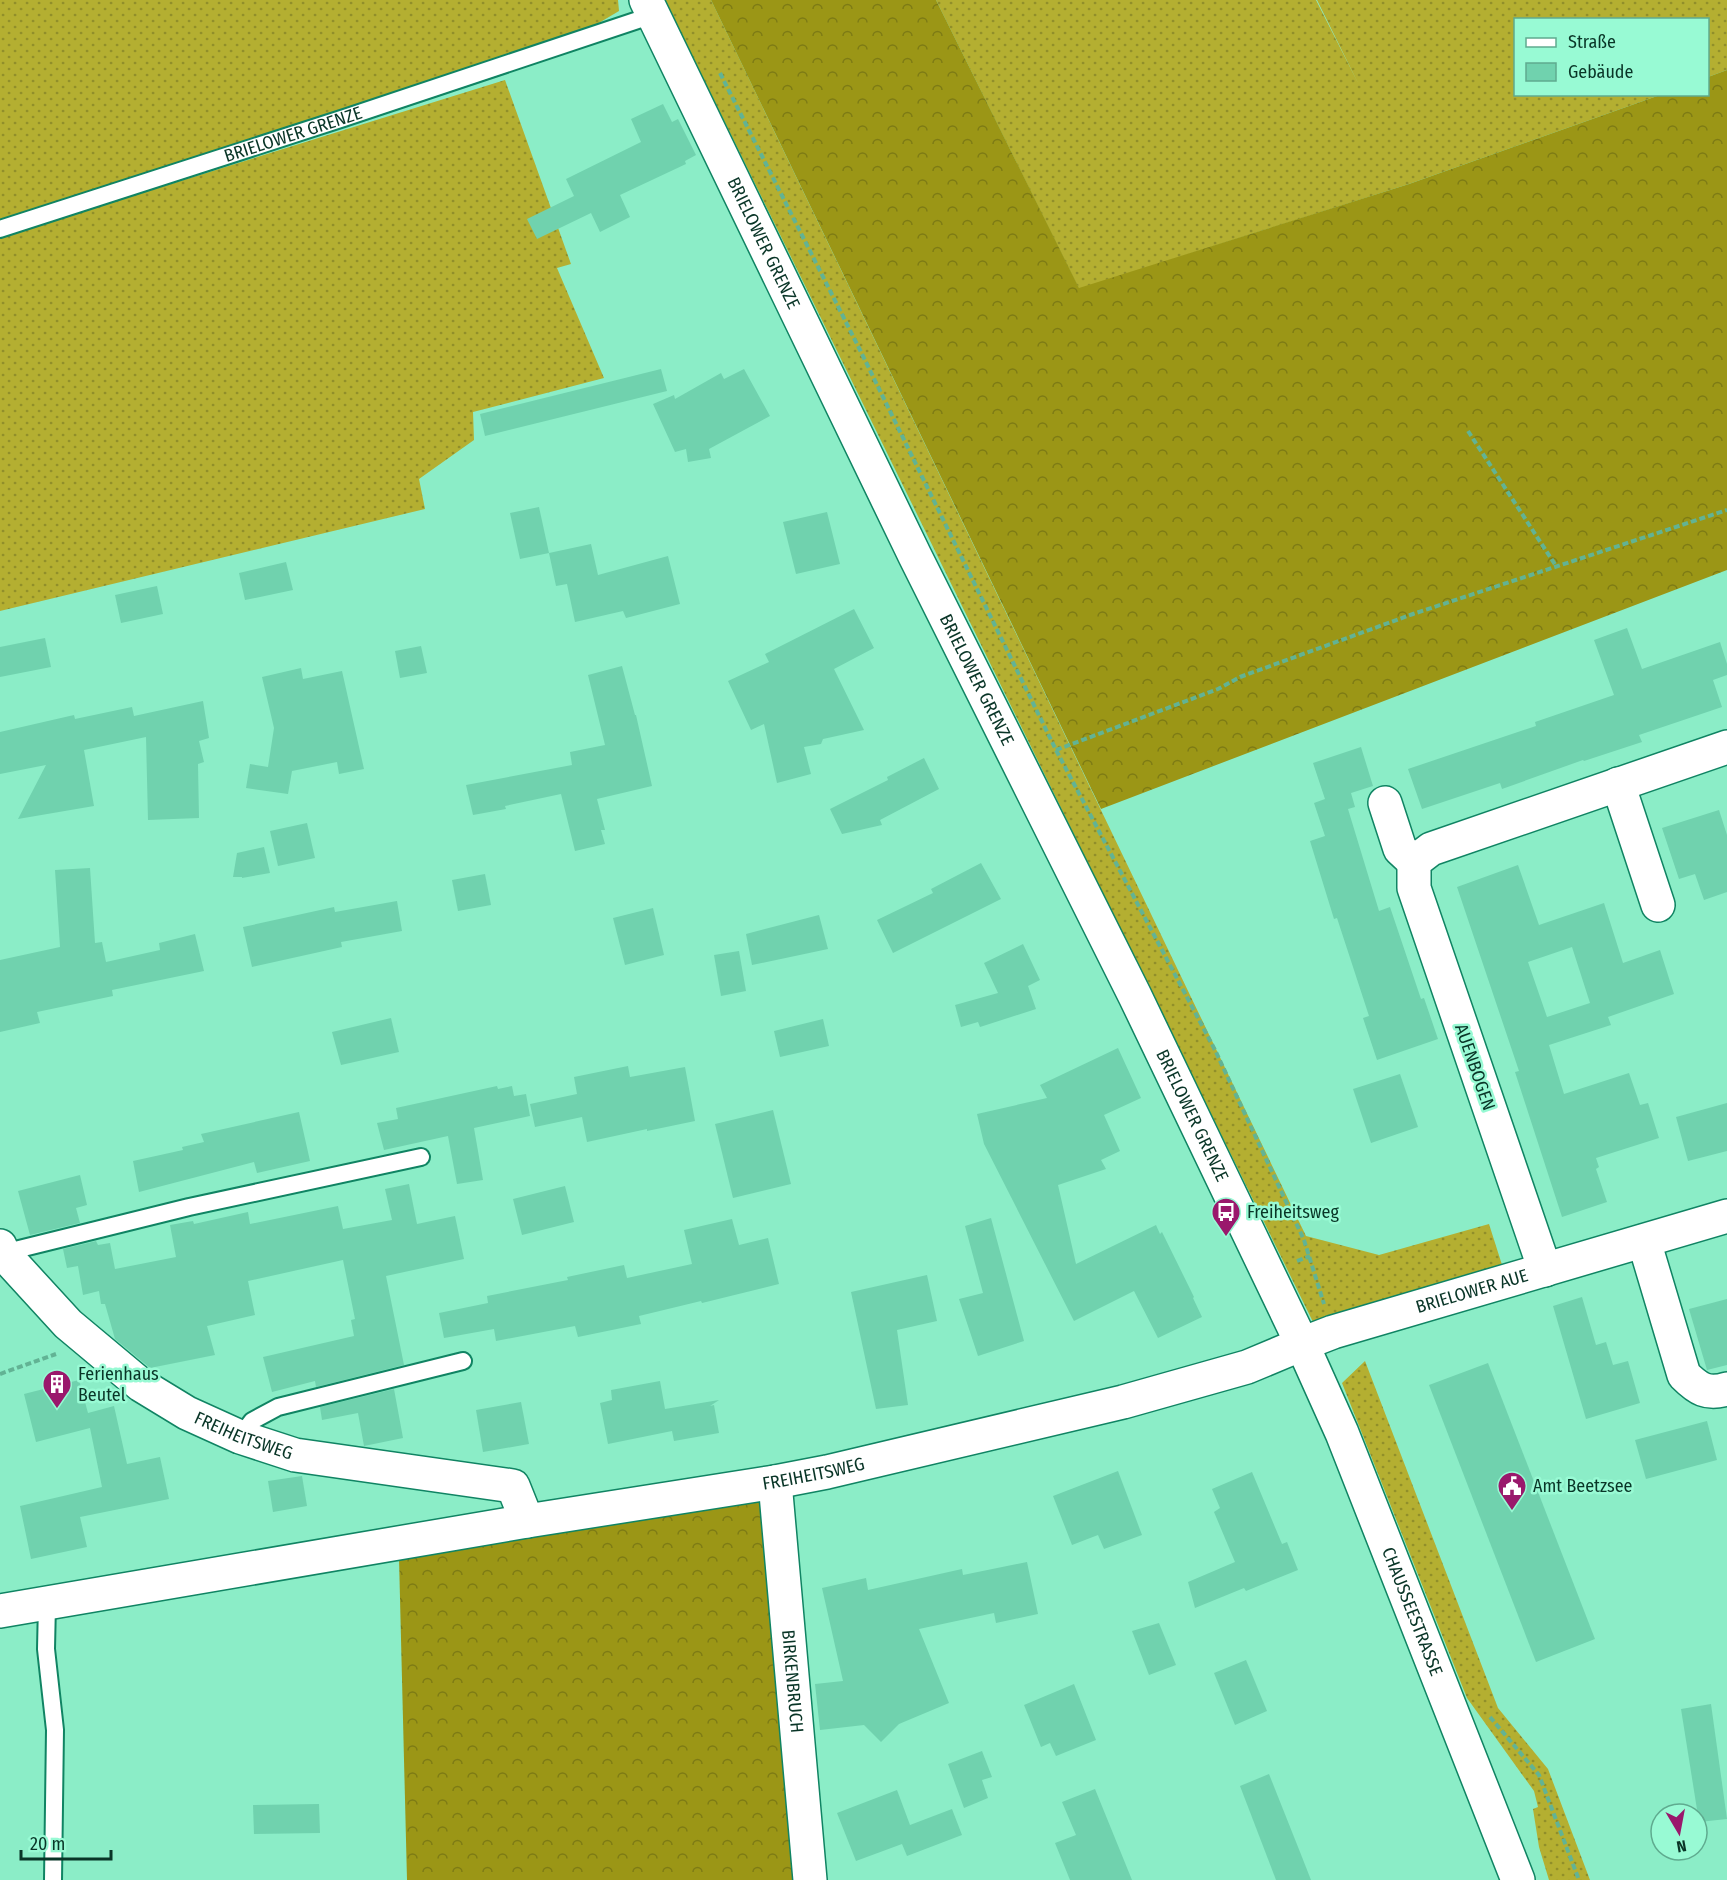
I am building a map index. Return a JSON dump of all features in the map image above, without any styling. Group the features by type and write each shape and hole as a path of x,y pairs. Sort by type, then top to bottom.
{"street":[{"name":"BRIELOWER GRENZE","path":"649,8 915,556 1135,996 1302,1344"},
{"path":"1385,802 1400,849 1414,862 1431,849 1727,747"},
{"path":"1618,784 1658,905"},
{"name":"AUENBOGEN","path":"1414,862 1414,888 1545,1270"},
{"name":"BRIELOWER AUE","path":"1302,1344 1333,1332 1727,1216"},
{"path":"1644,1241 1684,1375 1697,1389 1717,1392 1727,1389"},
{"name":"FREIHEITSWEG","path":"2,1249 68,1324 141,1385 187,1413 240,1437 295,1455 513,1486 527,1521"},
{"name":"FREIHEITSWEG","path":"0,1611 827,1472 1123,1402 1247,1367 1302,1344"},
{"name":"CHAUSSEESTRASSE","path":"1302,1344 1342,1433 1518,1880"},
{"name":"BIRKENBRUCH","path":"775,1482 810,1880"}],"lane":[{"name":"BRIELOWER GRENZE","path":"0,229 344,118 649,8"},
{"path":"2,1249 421,1156"},
{"path":"240,1437 252,1421 278,1407 463,1361"},
{"path":"47,1603 46,1649 55,1730 54,1880"}],"path":[{"path":"719,72 866,361 1056,750 1215,1050 1304,1240 1333,1332"},
{"path":"1468,431 1557,567"},
{"path":"1056,750 1218,689 1240,677 1413,614 1727,510"},
{"path":"0,1374 89,1342"},
{"path":"1488,1713 1493,1722 1539,1775 1579,1880"}],"shaded area":[{"path":"0,0 618,0 619,11 592,27 0,221"},
{"path":"665,0 711,0 1306,1236 1379,1255 1489,1224 1503,1268 1313,1322"},
{"path":"936,0 1316,0 1358,83 1317,0 1727,0 1727,70 1709,77 1709,18 1514,18 1514,96 1657,96 1409,184 1079,289"},
{"path":"505,80 571,264 557,268 604,378 473,412 474,440 419,479 425,509 0,611 0,237"},
{"path":"1365,1361 1498,1708 1548,1769 1590,1880 1549,1880 1539,1847 1533,1809 1538,1807 1534,1791 1467,1698 1342,1383"}],"green space":[{"path":"711,0 936,0 1079,288 1409,184 1657,96 1709,96 1709,77 1727,70 1727,570 1101,809"},
{"path":"766,1497 801,1880 407,1880 399,1558"}],"building":[{"path":"663,104 672,122 678,119 696,155 685,161 686,164 620,195 630,217 600,232 591,213 537,239 527,219 574,196 566,179 641,142 631,119"},
{"path":"661,369 667,391 485,436 480,414"},
{"path":"744,369 770,416 709,449 711,458 688,462 686,449 675,452 653,404 674,395 675,399 721,373 724,379"},
{"path":"539,507 549,553 520,559 510,513"},
{"path":"827,512 840,564 796,574 783,522"},
{"path":"591,544 598,575 668,556 680,604 626,618 623,611 575,622 567,584 556,586 549,553"},
{"path":"286,562 293,590 245,600 239,573"},
{"path":"157,586 163,614 121,623 115,595"},
{"path":"854,609 874,648 834,669 864,730 823,739 821,744 804,747 811,774 777,783 764,724 751,730 728,681 769,662 765,654"},
{"path":"1627,628 1642,669 1720,642 1727,664 1727,675 1713,680 1722,707 1639,735 1642,742 1502,789 1500,783 1422,809 1408,769 1536,726 1535,722 1614,695 1594,640"},
{"path":"45,638 51,667 0,677 0,647"},
{"path":"421,646 427,673 400,678 395,651"},
{"path":"622,666 652,786 597,799 605,830 601,830 605,844 575,851 561,794 505,806 506,809 473,815 466,785 572,765 570,752 605,745 588,675"},
{"path":"301,668 303,679 342,671 364,769 339,774 337,762 292,771 288,794 246,788 250,764 268,767 274,728 262,677"},
{"path":"203,701 209,738 199,741 204,762 198,764 199,818 148,820 146,737 84,750 94,806 18,819 46,765 0,774 0,732 74,715 75,719 132,707 134,716"},
{"path":"1361,747 1373,786 1351,793 1355,807 1348,809 1379,911 1390,907 1421,999 1424,998 1438,1039 1377,1060 1363,1018 1369,1016 1337,918 1334,919 1310,841 1325,836 1314,803 1325,799 1313,763"},
{"path":"924,758 939,789 880,820 882,825 842,834 830,809 888,780 887,777"},
{"path":"1719,810 1727,835 1727,892 1704,900 1695,874 1679,879 1662,828"},
{"path":"307,823 315,858 278,866 270,831"},
{"path":"264,847 270,873 242,878 233,877 237,853"},
{"path":"981,863 1001,899 893,953 877,920 933,893 931,889"},
{"path":"1518,865 1539,925 1604,903 1623,963 1660,950 1674,994 1608,1017 1611,1025 1549,1045 1564,1094 1629,1073 1640,1105 1648,1103 1659,1138 1596,1158 1599,1167 1596,1169 1607,1202 1562,1217 1515,1072 1519,1071 1457,887","holes":["1572,947 1590,1003 1547,1017 1528,962"]},
{"path":"90,868 95,943 102,942 106,962 160,950 159,943 195,934 204,971 112,990 113,996 37,1012 40,1023 0,1032 0,960 60,947 55,870"},
{"path":"485,874 491,905 458,911 452,880"},
{"path":"397,901 402,931 341,942 342,947 252,967 243,927 334,907 335,912"},
{"path":"653,908 664,955 625,965 613,918"},
{"path":"819,915 828,949 752,965 746,934"},
{"path":"1023,944 1040,980 1028,986 1036,1009 980,1027 978,1022 961,1027 955,1005 998,993 984,963"},
{"path":"739,951 746,991 721,996 714,955"},
{"path":"391,1018 399,1052 341,1065 332,1032"},
{"path":"823,1019 829,1046 780,1057 774,1031"},
{"path":"1118,1048 1141,1098 1104,1115 1120,1151 1101,1160 1106,1169 1058,1185 1076,1264 1156,1225 1160,1234 1162,1232 1202,1317 1158,1338 1134,1291 1074,1321 984,1144 977,1114 1047,1098 1040,1085"},
{"path":"628,1066 630,1077 685,1067 695,1121 587,1142 582,1117 535,1127 530,1104 577,1094 574,1077"},
{"path":"1400,1074 1418,1127 1371,1143 1353,1089"},
{"path":"497,1086 498,1089 512,1086 514,1096 526,1094 530,1116 474,1128 483,1180 457,1184 448,1136 384,1150 377,1123 398,1119 396,1108"},
{"path":"1727,1103 1727,1151 1688,1161 1676,1117"},
{"path":"773,1110 791,1184 733,1198 715,1124"},
{"path":"299,1112 310,1161 257,1173 254,1162 139,1192 133,1161 183,1150 182,1147 204,1142 201,1134"},
{"path":"80,1175 87,1205 76,1208 80,1223 30,1235 18,1191"},
{"path":"409,1184 417,1224 455,1216 464,1259 386,1276 404,1365 316,1387 315,1381 272,1392 263,1357 354,1336 351,1320 355,1319 343,1260 248,1281 255,1315 207,1326 215,1355 150,1368 115,1339 105,1304 101,1304 99,1291 83,1295 78,1266 67,1268 63,1249 96,1241 98,1245 110,1243 115,1269 176,1257 170,1225 193,1221 194,1224 248,1212 250,1224 338,1206 343,1229 392,1220 385,1189"},
{"path":"565,1186 574,1222 522,1235 513,1199"},
{"path":"991,1218 1024,1341 978,1356 959,1299 983,1293 965,1226"},
{"path":"732,1219 739,1245 768,1238 779,1284 639,1316 641,1324 578,1337 575,1326 496,1341 494,1329 444,1338 439,1313 488,1303 487,1296 568,1280 567,1277 624,1265 627,1278 692,1264 684,1230"},
{"path":"927,1275 937,1321 897,1330 908,1405 876,1409 851,1292"},
{"path":"1582,1297 1596,1345 1606,1342 1613,1365 1628,1361 1640,1403 1586,1419 1553,1306"},
{"path":"1727,1299 1727,1365 1707,1370 1689,1309"},
{"name":"Amt Beetzsee","path":"1488,1363 1595,1639 1536,1662 1429,1385"},
{"path":"79,1380 88,1413 114,1406 127,1464 160,1457 169,1499 80,1517 87,1547 31,1559 20,1506 102,1487 90,1428 36,1442 24,1394"},
{"path":"660,1381 665,1409 719,1400 710,1406 714,1405 719,1433 674,1441 672,1431 608,1444 600,1403 612,1400 611,1390"},
{"path":"394,1389 403,1438 364,1446 358,1413 322,1420 320,1407"},
{"path":"521,1402 529,1444 483,1452 476,1410"},
{"path":"1707,1421 1717,1460 1646,1479 1635,1440"},
{"path":"1118,1471 1142,1535 1104,1549 1098,1535 1072,1545 1053,1496"},
{"path":"1252,1472 1282,1544 1287,1542 1298,1570 1246,1591 1244,1588 1195,1608 1188,1582 1235,1562 1214,1512 1220,1508 1212,1489"},
{"path":"302,1476 307,1506 273,1512 268,1481"},
{"path":"1027,1562 1038,1614 996,1623 994,1613 919,1629 949,1703 899,1724 881,1742 864,1725 820,1730 815,1684 843,1681 822,1588 866,1578 868,1590 962,1569 963,1575"},
{"path":"1159,1623 1176,1665 1149,1675 1132,1631"},
{"path":"1246,1660 1267,1711 1235,1725 1214,1673"},
{"path":"1074,1684 1096,1740 1056,1756 1050,1743 1041,1747 1024,1705"},
{"path":"1711,1704 1727,1819 1709,1821 1709,1802 1696,1802 1681,1709"},
{"path":"982,1751 992,1777 982,1780 988,1798 964,1808 948,1764"},
{"path":"1269,1774 1311,1880 1276,1880 1240,1786"},
{"path":"1095,1789 1132,1880 1070,1880 1055,1843 1076,1835 1062,1802"},
{"path":"897,1790 910,1825 952,1809 962,1835 907,1856 902,1844 856,1861 837,1813"},
{"path":"319,1804 320,1833 254,1834 253,1805"}],"place":[{"name":"Freiheitsweg","path":"1226,1238"},
{"name":"Ferienhaus Beutel","path":"57,1410"},
{"name":"Amt Beetzsee","path":"1512,1512"}]}
